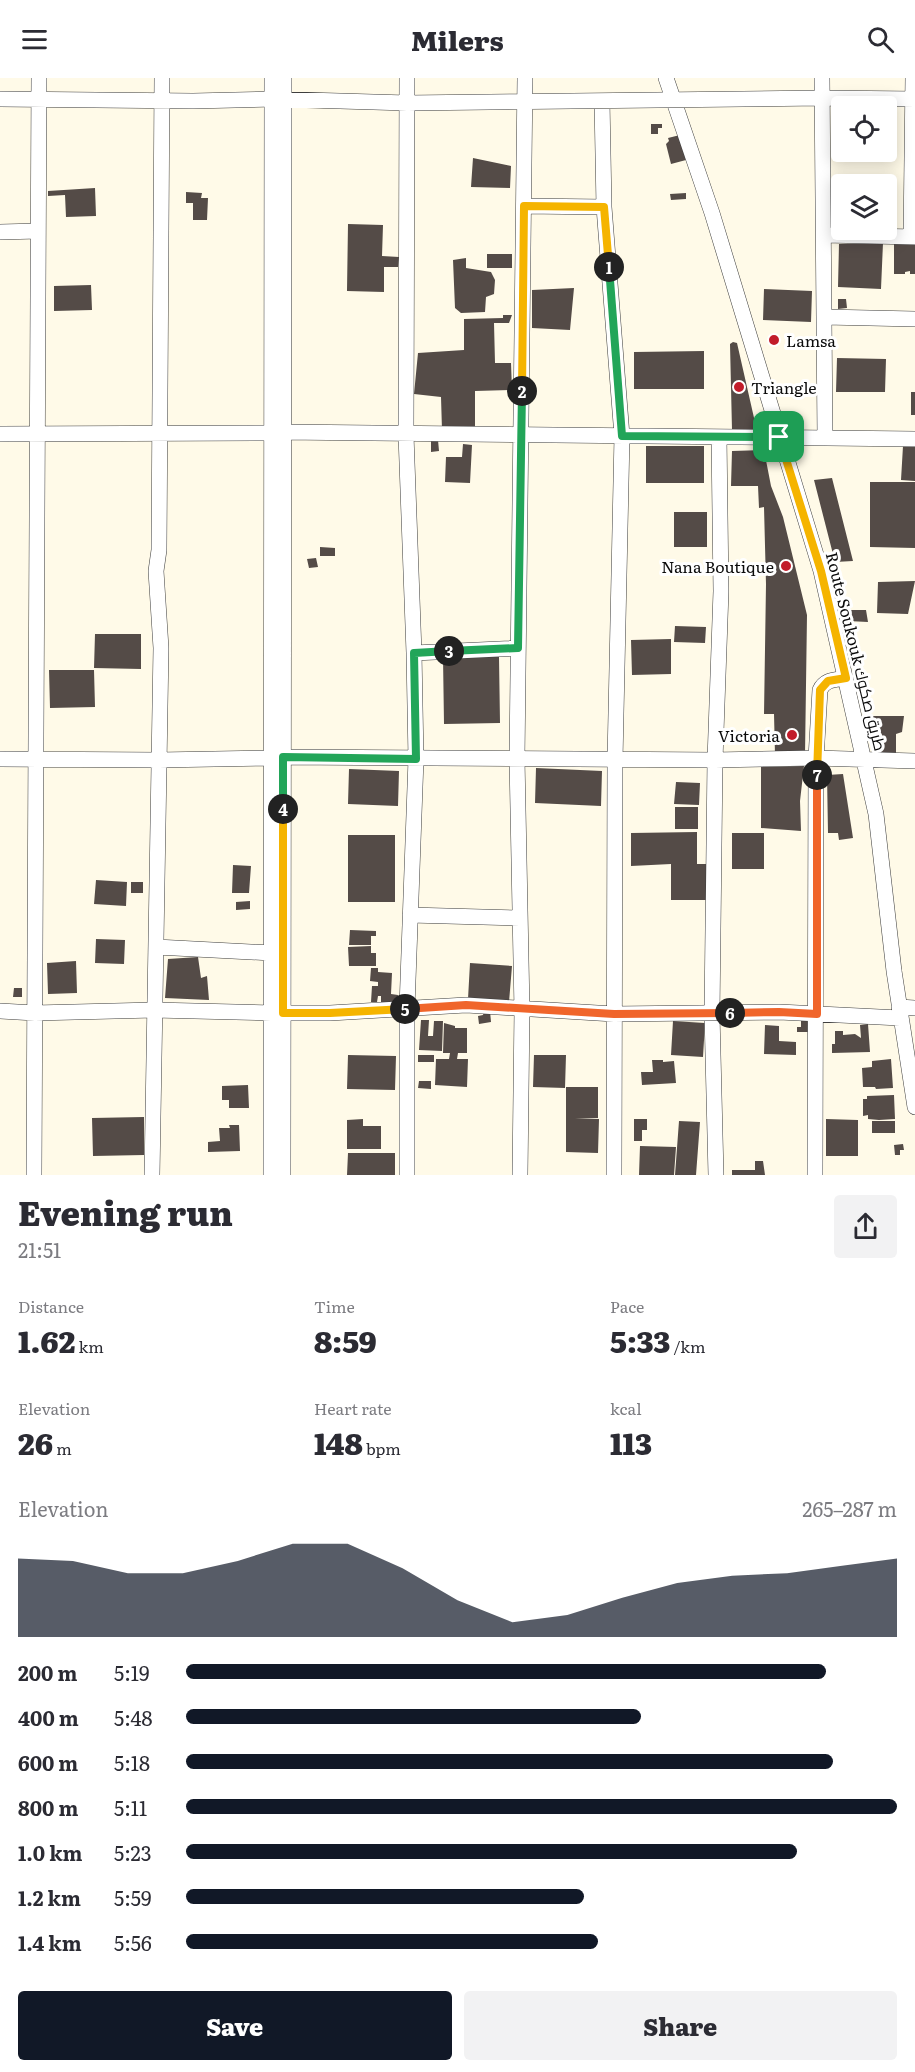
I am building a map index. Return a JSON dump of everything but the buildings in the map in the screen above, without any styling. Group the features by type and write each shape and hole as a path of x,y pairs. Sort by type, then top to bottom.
{"street":[{"path":"34,1175 39,78"},
{"path":"152,1175 161,648 156,572 159,550 162,78"},
{"path":"272,78 278,99"},
{"path":"271,1175 277,1013 278,99 284,78"},
{"path":"407,78 406,435 416,759 407,1008 407,1175"},
{"path":"520,1175 522,1010 517,759 525,78"},
{"name":"Route Soukouk طريق صكوك","path":"666,78 755,349 779,437 821,571 876,814 899,1013 915,1107"},
{"path":"822,78 825,438"},
{"path":"824,235 913,237 913,78"},
{"path":"0,99 278,99 407,103 914,99"},
{"path":"602,101 604,207 622,436 615,760 614,1175"},
{"path":"524,206 604,207"},
{"path":"0,232 38,231"},
{"path":"825,317 915,319"},
{"path":"0,434 521,434 915,439"},
{"path":"716,1175 712,1014 715,760 721,591 719,437"},
{"path":"414,653 518,648"},
{"path":"815,1175 816,758 820,690 828,681 846,678"},
{"path":"277,758 271,953 277,1013 283,1175"},
{"path":"0,759 715,760 816,758 915,761"},
{"path":"410,915 520,918"},
{"path":"156,947 271,953"},
{"path":"0,1011 35,1013 154,1010 330,1013 466,1005 614,1014 779,1012 817,1014 899,1013 915,1008"}],"place":[{"name":"Lamsa","path":"774,340"},
{"name":"Triangle","path":"739,387"},
{"name":"Nana Boutique","path":"786,566"},
{"name":"Victoria","path":"792,735"}],"route":[{"path":"524,206 604,207 622,436 779,437 821,571 846,678 828,681 822,685 820,690 816,758 817,1014 779,1012 614,1014 466,1005 330,1013 283,1013 283,757 416,759 414,653 518,648 524,206"}]}
